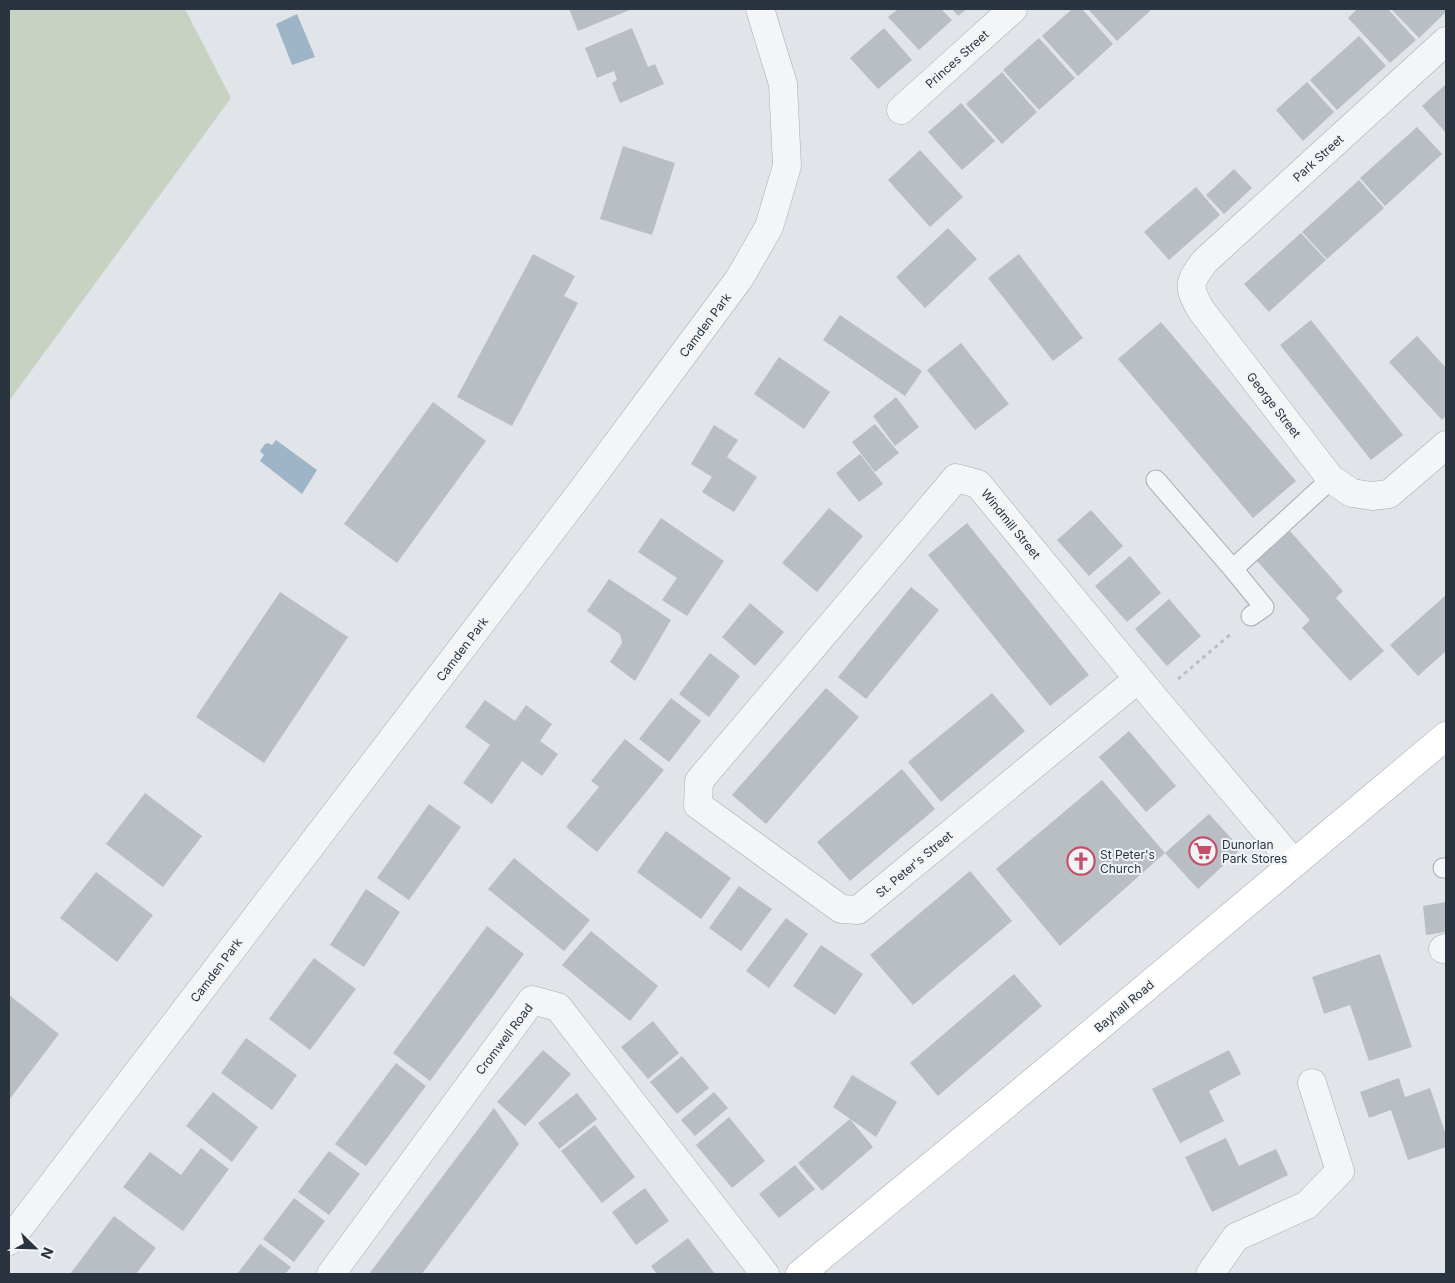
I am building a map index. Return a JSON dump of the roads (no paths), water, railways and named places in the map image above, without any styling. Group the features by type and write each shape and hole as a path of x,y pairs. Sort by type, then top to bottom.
{"street":[{"name":"Camden Park","path":"9,1241 527,564 740,279 768,227 787,166 783,84 760,9"},
{"name":"Princes Street","path":"901,110 1013,9"},
{"name":"Park Street","path":"1193,277 1205,261 1446,41"},
{"name":"George Street","path":"1193,277 1191,294 1201,310 1331,479 1352,493 1372,496 1389,494 1446,445"},
{"name":"Windmill Street","path":"699,781 956,478 978,484 1138,679 1294,863"},
{"name":"St. Peter's Street","path":"699,781 698,805 841,909 858,910 1138,679"},
{"name":"Bayhall Road","path":"800,1274 1446,736"},
{"name":"Cromwell Road","path":"331,1274 532,1000 558,1006 765,1274"},
{"path":"1210,1274 1236,1237 1307,1205 1340,1171 1312,1083"}],"lane":[{"path":"1233,570 1331,479"},
{"path":"1156,480 1264,607 1252,616"}],"water":[{"path":"297,14 315,57 292,65 276,24"},
{"path":"276,440 317,470 302,494 260,461 264,455 260,451 265,444 272,445"}],"place":[{"name":"Dunorlan Park Stores","path":"1203,851"},
{"name":"St Peter's Church","path":"1081,861"}]}
